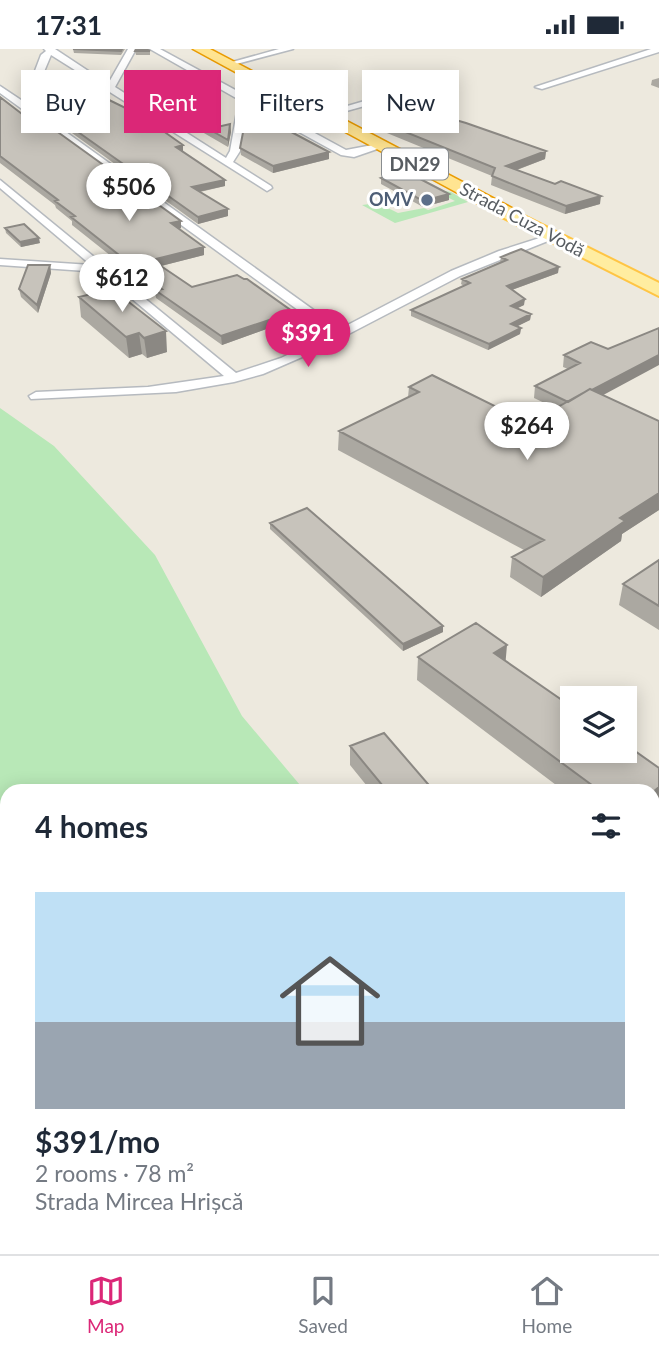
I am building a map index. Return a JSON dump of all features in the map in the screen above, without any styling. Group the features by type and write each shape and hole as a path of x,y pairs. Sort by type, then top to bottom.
{"highway":[{"name":"Strada Cuza Vodă","path":"200,49 241,70"},
{"name":"Strada Cuza Vodă","path":"348,127 506,212"}],"main road":[{"name":"Strada Cuza Vodă","path":"506,212 659,290"}],"street":[{"path":"132,49 110,88 267,188"},
{"path":"154,49 235,94"},
{"path":"229,64 289,49"},
{"path":"539,87 659,49"},
{"path":"39,70 50,50 82,70"},
{"path":"0,89 21,104"},
{"path":"61,133 340,334"},
{"path":"228,162 235,151 238,133"},
{"path":"307,133 344,153 354,154 380,145"},
{"path":"0,183 233,378"},
{"path":"36,396 168,388 233,378 279,364 486,259 553,237"},
{"path":"0,262 102,269"}],"green space":[{"path":"435,191 451,192 468,202 395,223 362,205 378,203 398,213 424,208 428,210 455,201"},
{"path":"0,408 54,446 155,555 242,716 299,784 0,784"}],"building":[{"path":"73,49 122,49 121,51"},
{"path":"0,97 21,113 21,133 59,133 181,221 171,223 204,247 152,260 192,287 237,275 247,279 299,316 278,323 272,319 221,336 155,290 162,289 71,217 75,216 55,201 58,200 0,156"},
{"path":"110,100 124,107 124,133 166,133 183,145 176,147 225,180 192,187 228,209 198,217 79,133 110,133"},
{"path":"459,121 466,123 546,151 506,166 555,184 561,181 601,196 566,206 492,176 495,168 408,133 459,133"},
{"path":"230,124 228,140 216,133 221,133 221,126"},
{"path":"243,133 293,133 329,152 273,166 240,148"},
{"path":"405,171 449,194 423,201 381,178"},
{"path":"24,224 39,238 20,242 5,228"},
{"path":"521,249 559,267 507,286 525,299 511,306 531,314 511,324 521,328 489,344 411,310 470,283 462,279 507,260 501,257"},
{"path":"28,265 50,265 37,305 19,289"},
{"path":"112,289 166,331 144,338 139,333 126,337 79,297"},
{"path":"659,328 659,355 568,402 535,386 580,363 564,355 591,342 608,349"},
{"path":"432,375 529,423 590,389 659,421 659,493 620,518 625,521 543,577 512,557 544,540 339,431 419,392 409,387"},
{"path":"307,508 443,626 403,644 270,523"},
{"path":"659,560 659,606 623,584"},
{"path":"476,623 507,645 494,653 560,699 560,762 418,657"},
{"path":"384,733 428,784 381,784 350,746"},
{"path":"637,752 659,768 659,784 590,784 562,763 637,763"}],"place":[{"name":"OMV","path":"427,200"}]}
